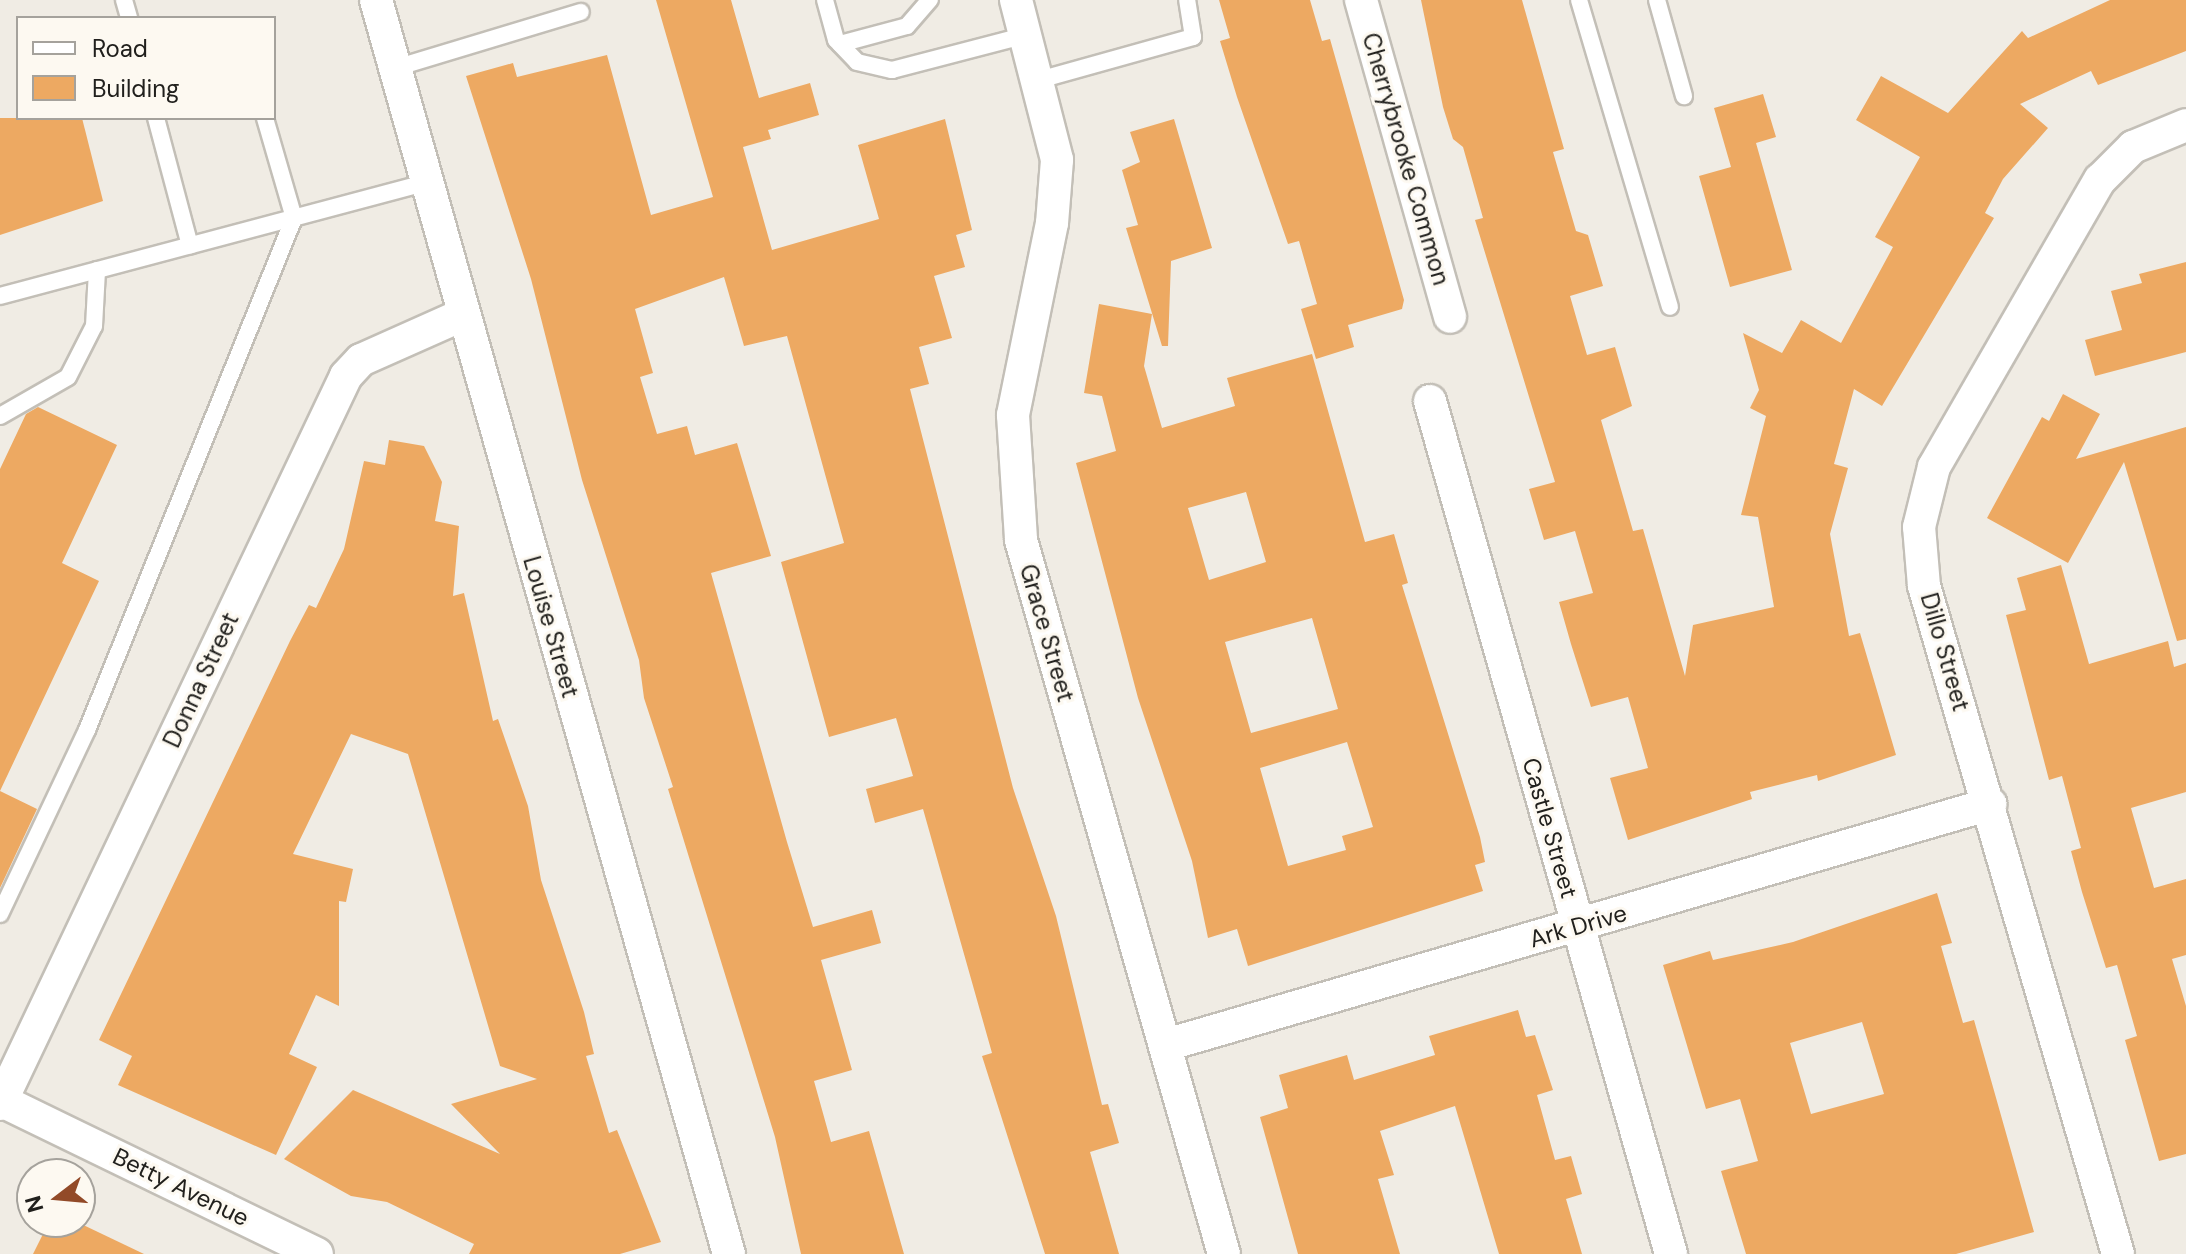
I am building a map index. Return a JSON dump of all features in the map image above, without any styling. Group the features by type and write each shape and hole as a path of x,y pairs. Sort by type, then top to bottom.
{"street":[{"name":"Louise Street","path":"376,0 462,315 729,1254"},
{"name":"Grace Street","path":"1016,0 1039,80 1057,160 1052,223 1013,415 1012,477 1021,540 1224,1254"},
{"name":"Cherrybrooke Common","path":"1361,0 1450,317"},
{"name":"Dillo Street","path":"2118,1254 1990,804 1924,586 1919,527 1934,467 2100,180 2133,147 2186,125"},
{"name":"Donna Street","path":"1,1103 346,376 361,360 462,315"},
{"name":"Castle Street","path":"1430,401 1671,1254"},
{"name":"Ark Drive","path":"1166,1045 1990,804"},
{"name":"Betty Avenue","path":"1,1103 317,1254"}],"lane":[{"path":"825,0 840,44 857,62 892,70 1026,35"},
{"path":"840,44 907,26 930,0"},
{"path":"1039,80 1193,37 1187,0"},
{"path":"1579,0 1670,307"},
{"path":"1657,0 1684,96"},
{"path":"395,68 581,12"},
{"path":"157,120 190,246"},
{"path":"0,914 87,730 294,218 266,120"},
{"path":"0,296 426,183"},
{"path":"0,416 19,411 68,377 94,326 97,270"}],"building":[{"path":"656,0 731,0 759,98 810,83 819,115 768,130 771,139 743,147 772,250 879,219 858,145 945,119 972,230 956,235 965,267 934,276 952,338 919,347 929,384 910,389 1013,788 1056,916 1102,1105 1108,1104 1119,1143 1090,1152 1119,1254 1045,1254 982,1056 992,1053 923,809 875,823 866,789 913,776 896,718 829,737 781,562 844,543 787,336 744,346 724,277 635,309 653,373 640,377 657,434 687,426 695,455 737,443 771,556 711,573 787,842 813,927 872,910 881,943 821,960 852,1070 814,1081 831,1142 869,1131 904,1254 801,1254 775,1137 668,789 673,787 644,698 639,660 582,480 531,279 466,76 513,63 517,77 607,55 651,215 713,197"},
{"path":"1219,0 1310,0 1322,41 1330,39 1404,300 1402,309 1348,325 1354,347 1316,359 1301,309 1317,304 1299,241 1288,244 1237,97 1220,41 1230,38"},
{"path":"1421,0 1522,0 1564,149 1553,152 1576,231 1588,235 1603,286 1570,296 1587,355 1615,347 1632,406 1601,420 1633,531 1643,529 1685,676 1693,625 1774,607 1758,517 1741,515 1766,416 1750,408 1759,390 1743,333 1782,353 1801,320 1841,343 1893,247 1875,237 1920,157 1856,120 1881,76 1948,113 2022,31 2028,38 2110,0 2186,0 2186,51 2098,85 2091,71 2020,104 2048,128 2003,179 1985,213 1994,218 1882,406 1854,389 1834,464 1848,468 1830,534 1849,636 1860,633 1896,755 1818,781 1817,775 1750,792 1752,799 1628,840 1610,778 1648,768 1628,697 1591,707 1571,644 1559,602 1593,593 1575,531 1544,540 1529,489 1555,482 1475,220 1483,218 1463,147 1453,139 1443,107"},
{"path":"1763,94 1776,137 1756,143 1792,270 1730,287 1699,176 1731,167 1714,108"},
{"path":"0,118 83,120 103,201 0,235"},
{"path":"1174,119 1212,248 1171,261 1168,346 1162,346 1126,228 1138,225 1122,170 1140,162 1130,132"},
{"path":"2186,262 2186,352 2095,376 2085,340 2122,330 2111,291 2142,283 2139,274"},
{"path":"1099,304 1152,314 1144,366 1162,428 1235,406 1227,378 1312,354 1365,542 1394,534 1408,583 1402,585 1480,837 1485,862 1475,865 1483,891 1248,966 1237,929 1208,938 1192,861 1138,698 1076,463 1116,451 1102,396 1084,393","holes":["1246,492 1266,562 1209,580 1188,508","1312,618 1338,709 1251,733 1225,642","1347,742 1373,827 1342,836 1346,850 1288,866 1260,768"]},
{"path":"2063,394 2100,414 2076,459 2186,427 2186,639 2177,641 2124,462 2068,563 1987,518 2042,417 2049,421"},
{"path":"38,407 117,445 62,563 99,581 0,791 0,469 26,414"},
{"path":"389,440 424,446 442,482 435,521 459,526 453,596 464,593 493,721 498,719 528,806 541,880 584,1012 594,1054 586,1056 609,1133 617,1130 661,1242 620,1254 469,1254 474,1244 387,1202 351,1196 284,1159 353,1090 500,1154 451,1104 537,1079 500,1066 408,754 351,734 293,854 353,869 346,902 339,901 339,1006 316,995 289,1054 317,1067 276,1155 118,1085 132,1056 99,1040 290,641 309,605 316,608 344,549 364,461 385,465"},
{"path":"2061,565 2089,664 2168,641 2174,667 2186,663 2186,792 2131,808 2154,888 2186,879 2186,955 2172,959 2186,1006 2186,1154 2159,1161 2125,1040 2137,1036 2117,965 2106,968 2082,892 2071,851 2081,848 2062,776 2049,780 2006,615 2026,610 2017,578"},
{"path":"0,791 37,809 0,888"},
{"path":"1937,893 1952,943 1941,946 1963,1023 1974,1020 2034,1232 1956,1254 1746,1254 1721,1171 1758,1161 1740,1099 1706,1109 1663,965 1710,951 1713,960 1793,942","holes":["1862,1022 1884,1094 1811,1114 1790,1043"]},
{"path":"1518,1010 1526,1037 1535,1035 1553,1090 1537,1095 1555,1160 1571,1156 1582,1194 1566,1199 1582,1254 1499,1254 1455,1106 1380,1131 1394,1175 1378,1179 1400,1254 1298,1254 1260,1117 1288,1108 1279,1075 1347,1055 1354,1080 1435,1055 1429,1036"},
{"path":"96,1231 144,1254 33,1254 41,1238 96,1238"}]}
